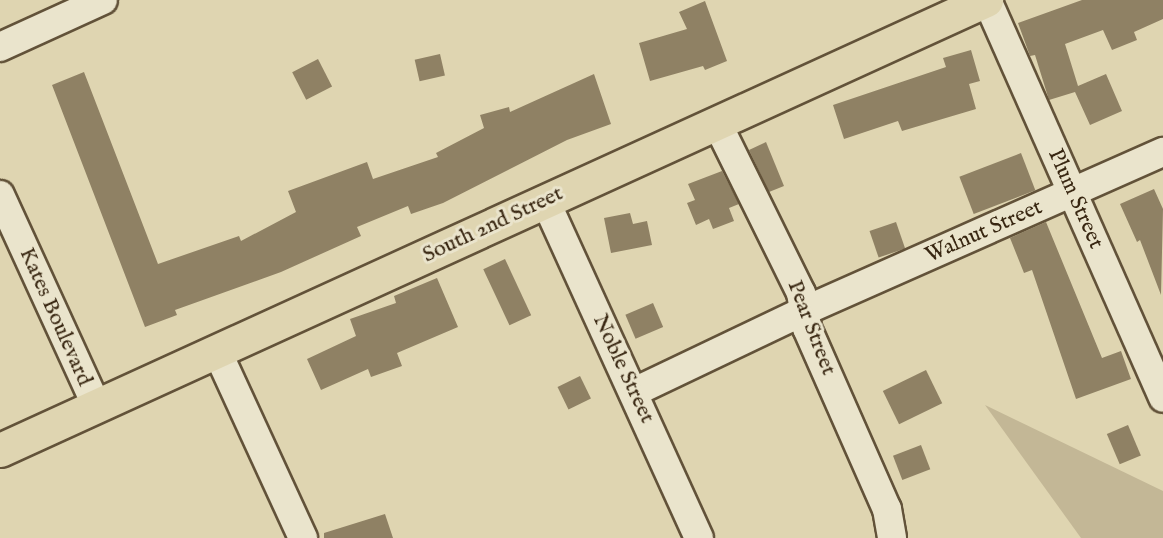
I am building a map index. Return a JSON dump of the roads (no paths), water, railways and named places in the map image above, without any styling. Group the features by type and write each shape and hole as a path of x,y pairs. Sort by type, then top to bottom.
{"main road":[{"name":"South 2nd Street","path":"0,450 986,0"}],"street":[{"path":"0,47 103,0"},
{"name":"Plum Street","path":"986,0 1163,398"},
{"name":"Pear Street","path":"717,123 801,293 807,328 887,509 892,538"},
{"name":"Walnut Street","path":"634,392 804,311 1163,152"},
{"name":"Kates Boulevard","path":"0,195 96,405"},
{"name":"Noble Street","path":"545,200 699,538"},
{"path":"217,351 303,538"}]}
